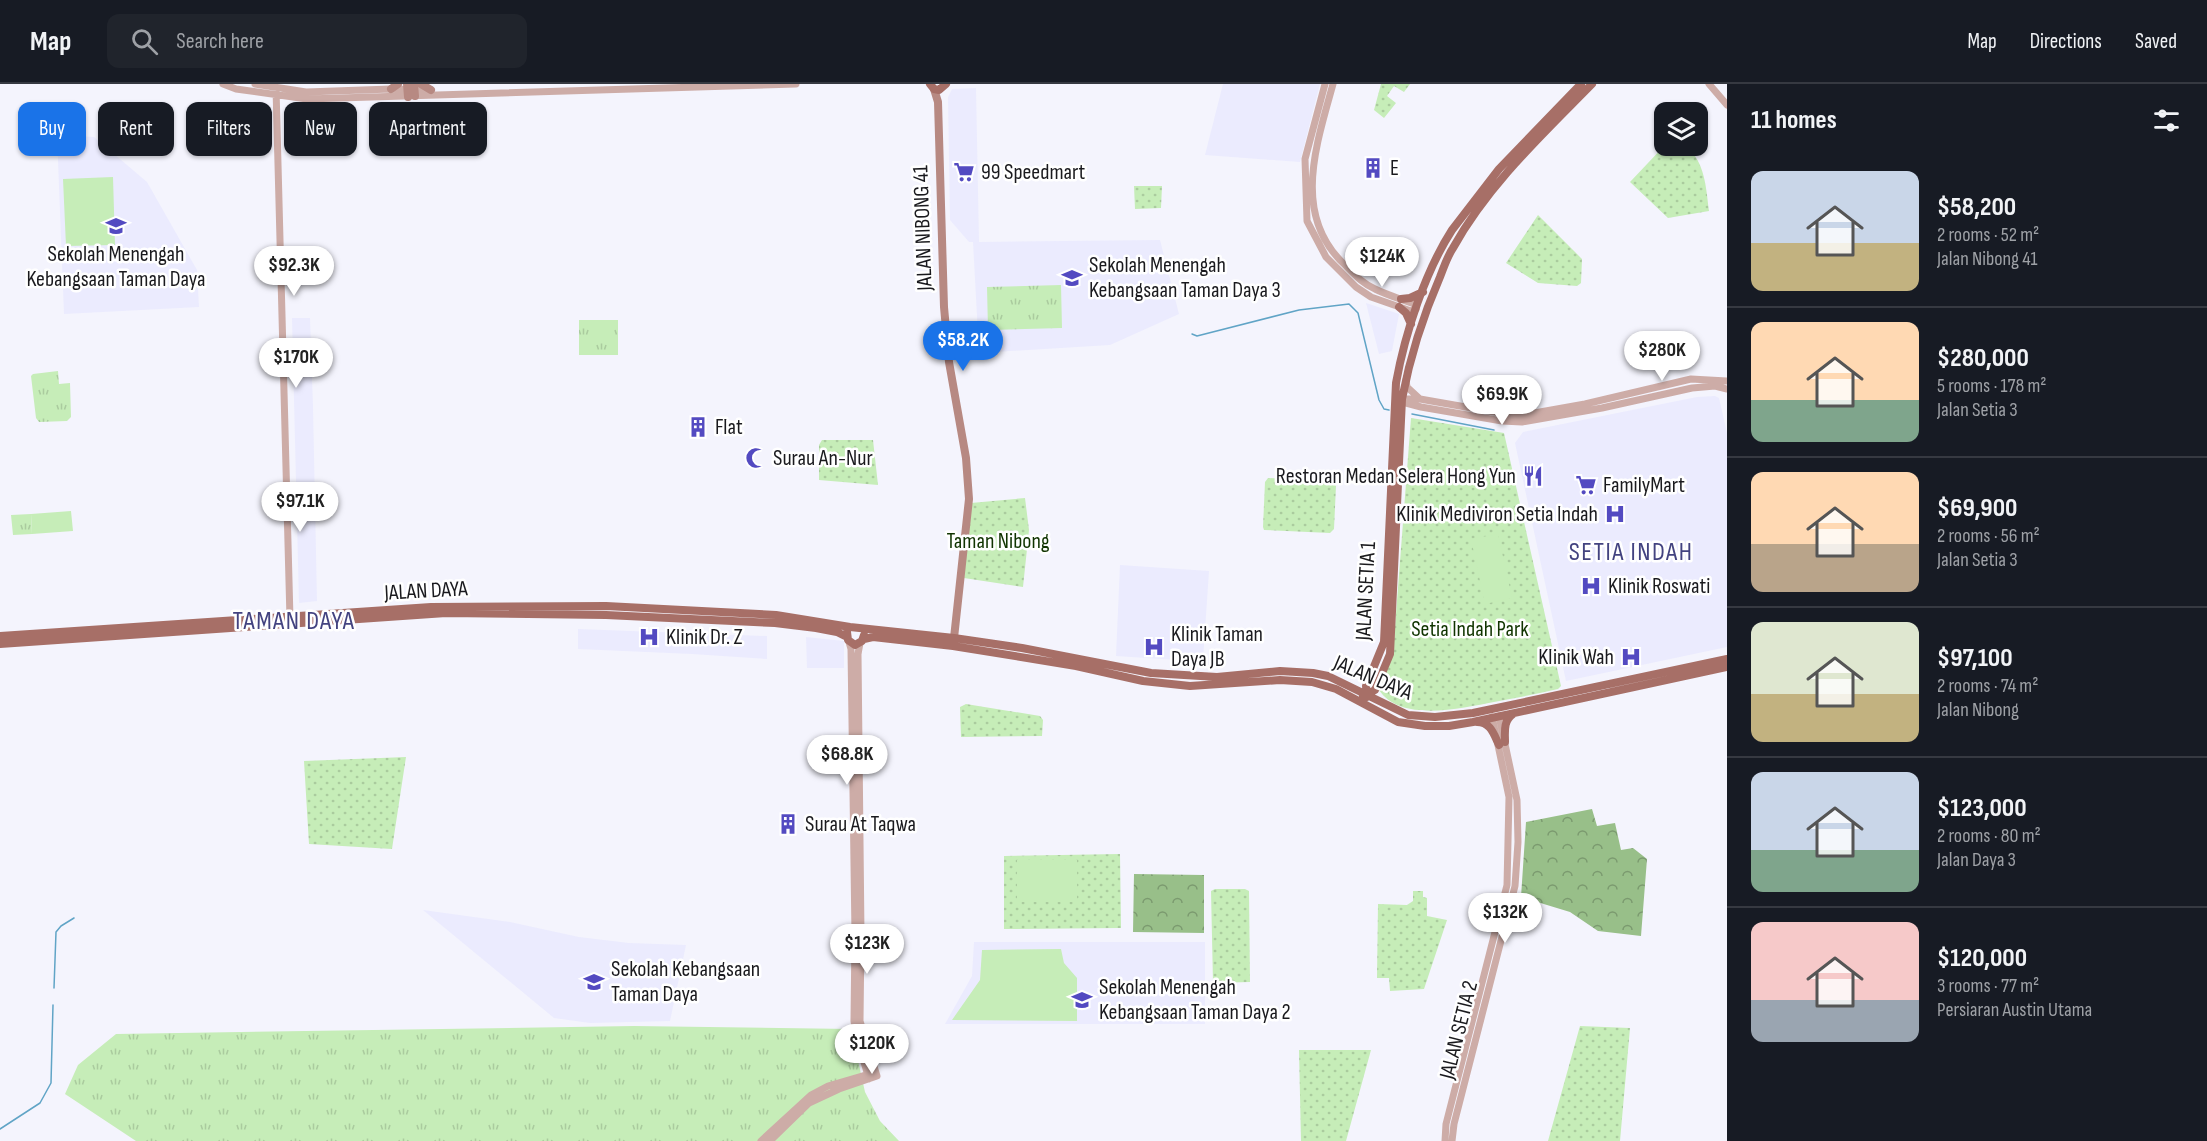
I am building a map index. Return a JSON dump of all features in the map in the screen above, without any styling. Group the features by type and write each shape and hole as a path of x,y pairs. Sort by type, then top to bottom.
{"main road":[{"name":"JALAN SETIA 1","path":"1374,681 1384,642 1396,382 1416,309 1445,241 1480,192 1499,169 1581,84"},
{"name":"JALAN SETIA 1","path":"1367,694 1366,686 1374,681 1390,654 1392,644 1402,399 1425,310 1452,249 1478,209 1521,156 1592,84"},
{"name":"JALAN NIBONG 41","path":"938,86 944,307 949,362 966,458 969,499 954,638"},
{"path":"413,89 431,90"},
{"path":"1461,219 1469,210 1478,209 1477,200 1480,192"},
{"path":"1414,348 1414,333 1418,315 1416,309 1442,272"},
{"path":"1412,325 1400,303 1423,292"},
{"path":"1394,440 1397,407 1398,402 1402,399 1398,392 1399,366"},
{"name":"JALAN DAYA","path":"0,644 431,607 606,606 776,615 1022,648 1151,674 1198,677 1280,671 1313,673 1328,676 1367,694"},
{"name":"JALAN DAYA","path":"0,636 446,613 606,615 776,623 837,632 848,640"},
{"path":"856,627 863,631 862,641 855,645 848,640 848,631 856,627"},
{"name":"JALAN DAYA","path":"862,641 873,638 964,648 1076,666 1143,681 1190,686 1280,680 1325,684 1385,710 1398,722 1425,726 1449,726 1511,704 1727,659"},
{"path":"1473,717 1522,711 1727,667"},
{"path":"1653,683 1658,672 1671,678"},
{"path":"1348,686 1374,681 1377,694 1385,710"},
{"path":"1336,689 1361,696 1367,694 1372,705 1385,710"},
{"path":"1496,715 1511,704"},
{"path":"1502,744 1507,718 1522,711"},
{"path":"1473,717 1488,724 1502,744"}],"street":[{"path":"223,84 236,89 306,92 395,86 457,94 796,84"},
{"path":"255,84 307,99 413,89"},
{"path":"1325,84 1305,159 1307,221 1326,257 1356,287 1365,294 1400,303"},
{"path":"1333,84 1313,159 1313,203 1318,227 1331,251 1362,282 1411,311 1416,309"},
{"path":"1709,84 1727,105"},
{"path":"431,90 457,94"},
{"path":"275,91 290,620"},
{"path":"1406,378 1407,387 1420,399"},
{"path":"1402,399 1420,399 1517,416 1614,398 1691,379 1727,380"},
{"path":"1402,399 1406,404 1421,407 1518,422 1602,408 1692,388 1725,388"},
{"path":"1602,408 1614,398"},
{"path":"1585,404 1602,408"},
{"path":"1402,427 1406,414 1421,407"},
{"path":"848,640 851,649 857,1014 872,1075"},
{"path":"862,641 858,654 861,935 855,1028 861,1054 872,1075"},
{"name":"JALAN SETIA 2","path":"1452,1141 1454,1124 1515,886 1518,842 1517,807 1496,715"},
{"name":"JALAN SETIA 2","path":"1445,1141 1446,1124 1507,885 1510,824 1502,744"},
{"path":"1517,807 1510,824 1518,842"},
{"path":"850,1079 860,1071 861,1054"},
{"path":"761,1141 804,1099 828,1086 872,1075"},
{"path":"770,1141 809,1103 872,1075"}],"shaded area":[{"path":"1223,84 1320,84 1300,162 1205,155"},
{"name":"Sekolah Menengah Kebangsaan Taman Daya 3","path":"976,88 979,242 1160,240 1179,314 1110,345 979,353 973,242 969,242 950,220 948,97 952,89"},
{"name":"Sekolah Menengah Kebangsaan Taman Daya","path":"86,137 94,137 98,140 98,156 116,156 147,182 197,270 199,307 64,314 58,156 86,156"},
{"path":"1366,303 1399,314 1392,351 1379,354"},
{"path":"292,318 310,318 313,407 317,601 299,603"},
{"path":"1715,396 1719,398 1727,433 1727,647 1566,681 1515,443 1523,432 1697,397"},
{"path":"1120,565 1209,571 1203,660 1116,656"},
{"path":"578,629 767,636 767,659 578,649"},
{"path":"806,637 844,641 844,668 807,668"},
{"name":"Sekolah Kebangsaan Taman Daya","path":"423,910 510,922 579,937 629,943 686,945 670,1021 590,1023 554,1018"},
{"name":"Sekolah Menengah Kebangsaan Taman Daya 2","path":"974,942 1205,942 1205,1024 945,1024 972,976"}],"green space":[{"path":"1381,84 1410,84 1404,92 1394,86 1387,96 1396,103 1384,118 1374,110"},
{"path":"1655,156 1694,156 1704,176 1709,211 1668,218 1630,182"},
{"path":"113,177 115,245 66,246 63,179"},
{"path":"1134,186 1162,186 1161,208 1135,209"},
{"path":"1538,215 1582,259 1581,283 1577,286 1538,283 1506,263"},
{"path":"1061,285 1062,328 988,330 987,287"},
{"path":"579,320 618,320 618,355 579,355"},
{"path":"58,371 59,384 70,383 71,417 67,421 39,422 36,418 31,376"},
{"name":"Setia Indah Park","path":"1411,418 1504,433 1561,686 1558,689 1433,711 1402,707 1389,700 1379,690 1393,653"},
{"path":"822,440 873,440 878,485 819,480 819,445"},
{"path":"1268,478 1333,482 1336,486 1334,529 1330,533 1264,530 1265,482"},
{"name":"Taman Nibong","path":"1025,498 1029,530 1023,587 964,578 971,503"},
{"path":"71,511 73,531 32,534 31,514"},
{"path":"31,514 32,534 13,535 11,515"},
{"path":"1498,534 1512,598 1485,604 1471,539"},
{"path":"966,704 1040,716 1043,720 1042,736 961,737 960,707"},
{"path":"406,757 392,849 309,844 304,761"},
{"path":"1592,809 1597,826 1615,823 1621,850 1633,848 1647,859 1641,936 1598,931 1570,912 1521,897 1526,822"},
{"path":"1120,854 1121,928 1004,929 1004,856"},
{"path":"1017,860 1077,860 1077,902 1017,902"},
{"path":"1134,874 1204,875 1204,933 1133,932"},
{"path":"1215,889 1249,891 1250,982 1213,983 1211,891"},
{"path":"1413,891 1423,891 1423,897 1427,898 1427,916 1447,920 1424,989 1390,991 1389,978 1377,978 1378,904 1407,905 1413,901"},
{"path":"1061,949 1064,963 1077,978 1077,1021 952,1020 980,980 982,950"},
{"path":"634,1026 851,1029 865,1092 880,1121 899,1141 136,1141 65,1094 78,1065 116,1034"},
{"path":"1580,1026 1630,1028 1620,1141 1548,1141"},
{"path":"1299,1050 1371,1050 1346,1141 1301,1141"}],"waterway":[{"path":"1192,334 1197,336 1299,310 1349,304 1358,313 1379,400 1384,409 1389,410"},
{"path":"1412,414 1494,430"},
{"path":"54,988 56,932 74,918"},
{"path":"0,1129 40,1103 51,1083 53,1005"}],"place":[{"name":"E","path":"1373,168"},
{"name":"99 Speedmart","path":"964,172"},
{"name":"Sekolah Menengah Kebangsaan Taman Daya","path":"116,226"},
{"name":"Sekolah Menengah Kebangsaan Taman Daya 3","path":"1072,278"},
{"name":"Flat","path":"698,427"},
{"name":"Surau An-Nur","path":"756,458"},
{"name":"Restoran Medan Selera Hong Yun","path":"1533,476"},
{"name":"FamilyMart","path":"1586,485"},
{"name":"Klinik Mediviron Setia Indah","path":"1615,514"},
{"name":"Klinik Roswati","path":"1591,586"},
{"name":"Klinik Dr. Z","path":"649,637"},
{"name":"Klinik Taman Daya JB","path":"1154,647"},
{"name":"Klinik Wah","path":"1631,657"},
{"name":"Surau At Taqwa","path":"788,824"},
{"name":"Sekolah Kebangsaan Taman Daya","path":"594,982"},
{"name":"Sekolah Menengah Kebangsaan Taman Daya 2","path":"1082,1000"}],"district":[{"name":"SETIA INDAH","path":"1631,552"},
{"name":"TAMAN DAYA","path":"294,621"}]}
